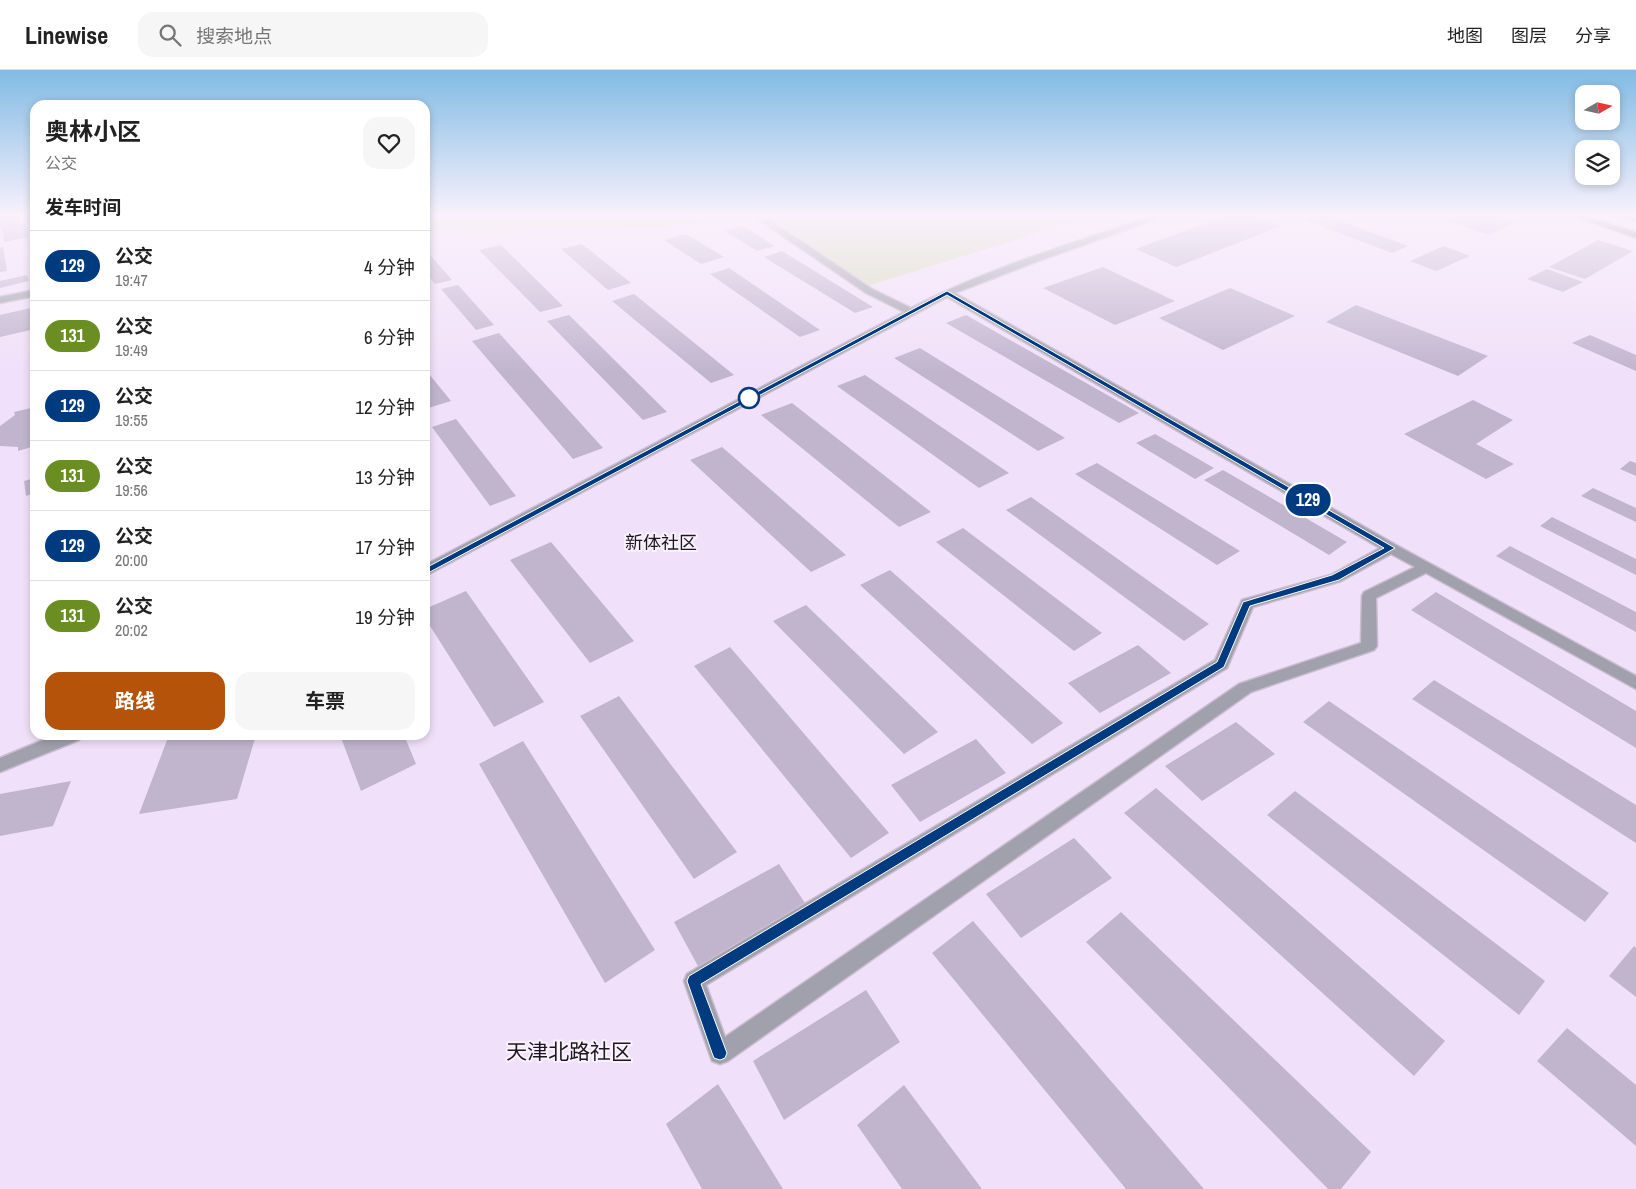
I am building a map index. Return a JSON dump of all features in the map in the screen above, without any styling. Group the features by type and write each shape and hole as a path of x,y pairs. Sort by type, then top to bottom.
{"street":[{"path":"833,267 869,291 911,312"},
{"path":"430,568 947,293 1014,267"},
{"path":"947,293 1390,548 1636,683"},
{"path":"0,300 30,294"},
{"path":"1390,548 1336,578 1247,604 1221,664 694,981 720,1053 1245,688 1369,646 1370,596 1427,567"},
{"path":"0,764 60,740"}],"green space":[{"path":"839,267 927,267 870,285"}],"building":[{"path":"0,267 6,267 7,271 0,272"},
{"path":"430,267 441,267 452,280 435,284 430,278"},
{"path":"496,267 524,267 563,306 540,312"},
{"path":"582,267 611,267 631,283 608,290"},
{"path":"781,267 808,267 873,307 855,313"},
{"path":"1103,267 1175,301 1115,325 1043,288"},
{"path":"1426,267 1445,267 1436,271"},
{"path":"1550,267 1605,267 1585,279"},
{"path":"729,268 820,330 800,337 710,274"},
{"path":"1547,269 1583,282 1563,292 1527,279"},
{"path":"27,275 29,281 0,288 0,281"},
{"path":"458,285 494,325 476,330 441,289"},
{"path":"1230,288 1295,316 1223,350 1159,318"},
{"path":"634,294 734,375 711,383 612,301"},
{"path":"1356,305 1488,356 1458,376 1326,322"},
{"path":"30,308 30,330 0,337 0,315"},
{"path":"569,315 667,412 643,420 547,321"},
{"path":"966,315 1139,413 1119,423 946,323"},
{"path":"499,333 603,448 573,459 472,341"},
{"path":"1590,335 1636,355 1636,371 1572,343"},
{"path":"920,348 1065,438 1038,451 894,358"},
{"path":"430,375 451,401 430,407"},
{"path":"865,375 1009,473 979,488 837,386"},
{"path":"1473,400 1513,420 1476,444 1514,464 1486,479 1404,434"},
{"path":"792,403 931,512 899,527 761,415"},
{"path":"30,408 30,447 18,451 18,447 0,446 0,426 15,415 14,412"},
{"path":"456,419 516,496 490,506 432,427"},
{"path":"1155,434 1214,468 1195,479 1136,443"},
{"path":"722,447 846,555 811,572 690,460"},
{"path":"1630,461 1636,463 1636,476 1620,469"},
{"path":"1097,463 1240,551 1217,565 1075,474"},
{"path":"1223,470 1347,542 1329,555 1204,480"},
{"path":"30,479 30,495 26,496 24,481"},
{"path":"1593,488 1636,508 1636,522 1581,496"},
{"path":"1031,497 1209,624 1184,641 1006,510"},
{"path":"1552,517 1636,559 1636,575 1540,526"},
{"path":"963,528 1102,633 1074,651 936,542"},
{"path":"551,542 634,641 590,663 510,560"},
{"path":"1510,546 1636,612 1636,632 1496,556"},
{"path":"890,570 1063,723 1032,744 860,585"},
{"path":"466,591 544,702 494,727 430,626 430,607"},
{"path":"1436,592 1636,711 1636,748 1411,610"},
{"path":"806,605 938,732 904,754 773,621"},
{"path":"1138,645 1171,673 1100,713 1068,683"},
{"path":"730,647 889,833 851,858 694,666"},
{"path":"1434,680 1636,805 1636,843 1412,699"},
{"path":"619,696 737,852 694,879 580,716"},
{"path":"1329,701 1609,893 1585,922 1303,722"},
{"path":"1236,722 1275,754 1202,801 1165,766"},
{"path":"976,739 1006,773 920,822 891,785"},
{"path":"167,740 255,740 237,799 139,814"},
{"path":"342,740 406,740 416,764 361,791"},
{"path":"523,741 655,950 605,983 479,764"},
{"path":"71,781 53,826 0,836 0,794"},
{"path":"1156,788 1445,1041 1414,1076 1124,813"},
{"path":"1295,791 1545,981 1519,1015 1267,815"},
{"path":"1074,838 1112,878 1021,938 986,894"},
{"path":"779,864 807,906 699,968 674,922"},
{"path":"1121,912 1371,1152 1341,1189 1328,1189 1086,942"},
{"path":"973,921 1204,1189 1126,1189 932,953"},
{"path":"1634,946 1636,948 1636,997 1609,976"},
{"path":"866,990 900,1042 784,1120 753,1061"},
{"path":"1567,1028 1636,1085 1636,1146 1537,1061"},
{"path":"718,1084 783,1189 702,1189 666,1124"},
{"path":"904,1085 982,1189 902,1189 857,1125"}],"bus line":[{"name":"129","path":"430,568 947,293 1390,548 1336,578 1247,604 1221,664 694,981 720,1053"}],"district":[{"name":"新体社区","path":"661,543"},
{"name":"天津北路社区","path":"569,1052"}]}
